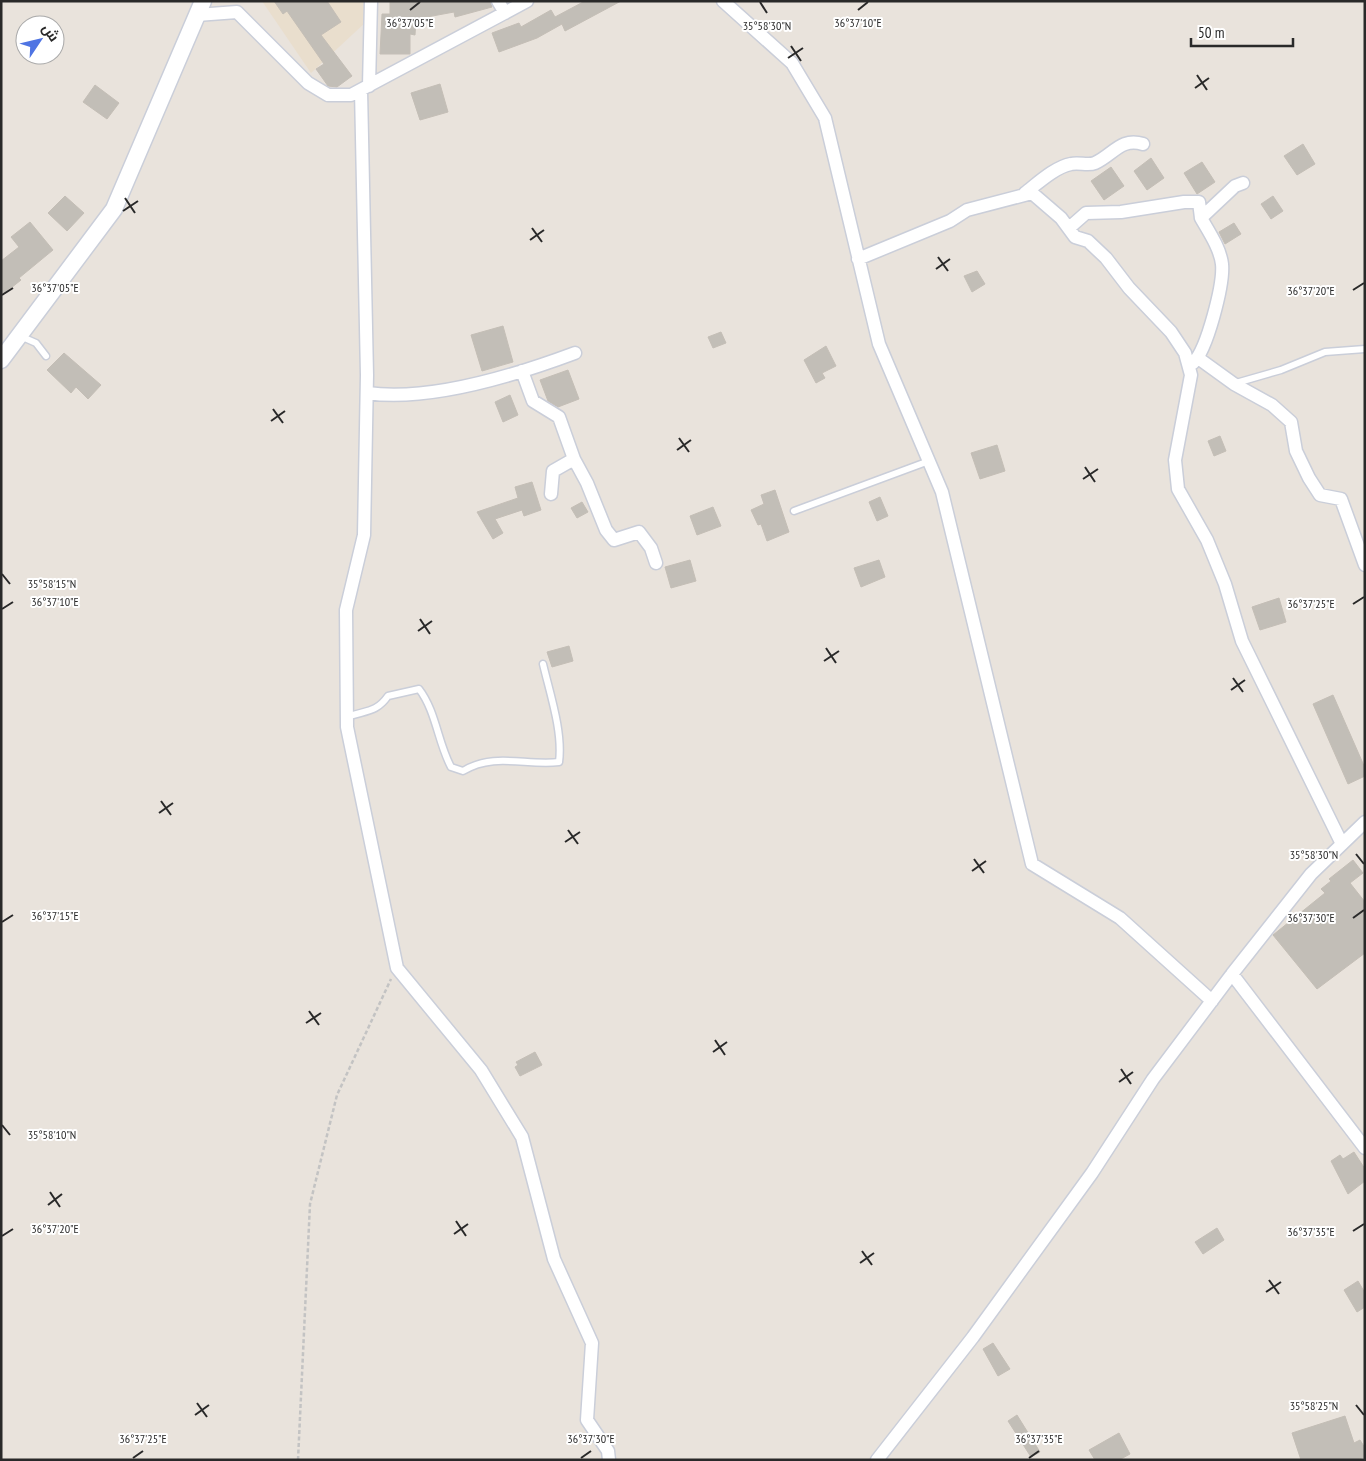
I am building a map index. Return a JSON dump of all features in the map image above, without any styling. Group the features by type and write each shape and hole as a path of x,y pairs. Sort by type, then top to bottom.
{"street":[{"path":"371,1 365,88 367,393 364,535 346,610 347,727 397,968 481,1070 522,1138 554,1259 592,1343 587,1420 608,1451 609,1460"},
{"path":"498,1 505,13"},
{"path":"1,360 114,209 200,8 237,12 308,83 328,95 351,96 528,1"},
{"path":"723,1 792,63 825,118 879,344 942,492 1032,864 1120,918 1212,1001"},
{"path":"1025,194 1046,176 1071,164 1094,163 1118,145 1134,141 1143,144"},
{"path":"1201,218 1234,186 1242,184"},
{"path":"858,259 950,221 967,210 1032,193 1061,218 1075,237 1088,241 1106,258 1129,288 1159,318 1193,362 1272,405 1291,422 1296,451 1308,478 1320,495 1341,499 1365,565"},
{"path":"1069,228 1086,213 1121,212 1184,202 1199,202 1201,218 1217,246 1222,264 1220,287 1206,342 1193,362 1175,460 1178,489 1207,540 1225,584 1242,641 1342,844"},
{"path":"367,393 390,396 414,394 522,371 575,353"},
{"path":"522,371 533,401 559,417 574,458 587,482 606,530 614,540 639,532 651,548 656,563"},
{"path":"551,494 553,471 574,458"},
{"path":"877,1460 979,1329 1092,1173 1153,1079 1232,974 1311,874 1365,822"},
{"path":"1232,974 1365,1148"}],"lane":[{"path":"19,336 36,343 46,356"},
{"path":"1234,384 1281,370 1325,352 1365,349"},
{"path":"794,512 929,461"},
{"path":"347,716 371,711 381,706 388,696 419,689 426,698 450,767 463,771 472,765 504,759 541,764 559,762 561,748 558,725 543,664"}],"path":[{"path":"298,1460 310,1204 337,1095 397,968"}],"shaded area":[{"path":"262,1 369,1 367,21 311,73"}],"building":[{"path":"274,1 327,1 341,22 321,35 352,76 337,87 328,86 316,69 324,64 287,11 283,14"},
{"path":"390,1 490,1 492,7 455,17 454,12 416,19 415,35 410,34 410,54 380,54 382,14 390,14"},
{"path":"585,1 621,1 565,31 562,24 537,38 499,52 492,33 519,23 521,27 551,10 555,17"},
{"path":"440,84 448,112 420,120 411,93"},
{"path":"95,85 119,103 107,119 83,102"},
{"path":"1303,144 1315,164 1297,175 1284,156"},
{"path":"1151,158 1164,178 1147,190 1134,171"},
{"path":"1202,162 1215,182 1197,194 1184,173"},
{"path":"1111,167 1124,186 1104,200 1091,181"},
{"path":"65,196 84,213 67,231 48,213"},
{"path":"1273,196 1283,211 1271,219 1261,204"},
{"path":"30,222 53,250 19,278 21,280 1,296 1,261 19,247 11,237"},
{"path":"1234,223 1241,234 1225,244 1219,232"},
{"path":"977,271 985,284 972,292 964,276"},
{"path":"503,326 513,362 482,371 471,335"},
{"path":"721,332 726,343 713,348 708,337"},
{"path":"826,346 836,366 822,373 825,378 816,383 804,360"},
{"path":"64,353 101,385 88,399 76,387 71,393 47,370"},
{"path":"568,370 579,399 558,407 548,401 540,380"},
{"path":"510,395 518,415 503,422 495,402"},
{"path":"1220,436 1226,451 1214,456 1208,441"},
{"path":"997,445 1005,471 980,479 971,453"},
{"path":"532,482 541,510 524,516 522,510 495,519 503,533 493,539 477,512 518,498 515,487"},
{"path":"775,490 789,532 767,541 761,524 758,525 751,510 764,504 761,495"},
{"path":"880,497 888,516 877,521 869,502"},
{"path":"582,502 588,512 577,518 571,508"},
{"path":"713,507 721,526 697,535 690,516"},
{"path":"690,560 696,581 671,588 665,567"},
{"path":"879,560 885,577 861,587 854,568"},
{"path":"1279,598 1286,622 1260,630 1252,607"},
{"path":"569,646 573,661 552,667 547,652"},
{"path":"1333,695 1365,768 1365,776 1348,784 1313,704"},
{"path":"1353,860 1363,873 1350,883 1365,902 1365,953 1317,989 1273,935 1325,893 1321,889 1331,881 1329,879"},
{"path":"535,1052 542,1065 520,1076 515,1067 518,1065 516,1062"},
{"path":"1354,1152 1365,1169 1365,1181 1348,1194 1331,1161 1340,1155 1343,1159"},
{"path":"1217,1228 1224,1240 1203,1254 1195,1242"},
{"path":"1358,1281 1365,1293 1365,1307 1357,1312 1344,1290"},
{"path":"993,1343 1010,1369 998,1376 983,1349"},
{"path":"1017,1415 1040,1452 1031,1457 1008,1421"},
{"path":"1345,1416 1354,1443 1360,1440 1365,1448 1365,1457 1356,1460 1301,1460 1292,1433"},
{"path":"1119,1433 1130,1454 1119,1460 1095,1460 1089,1450"}]}
